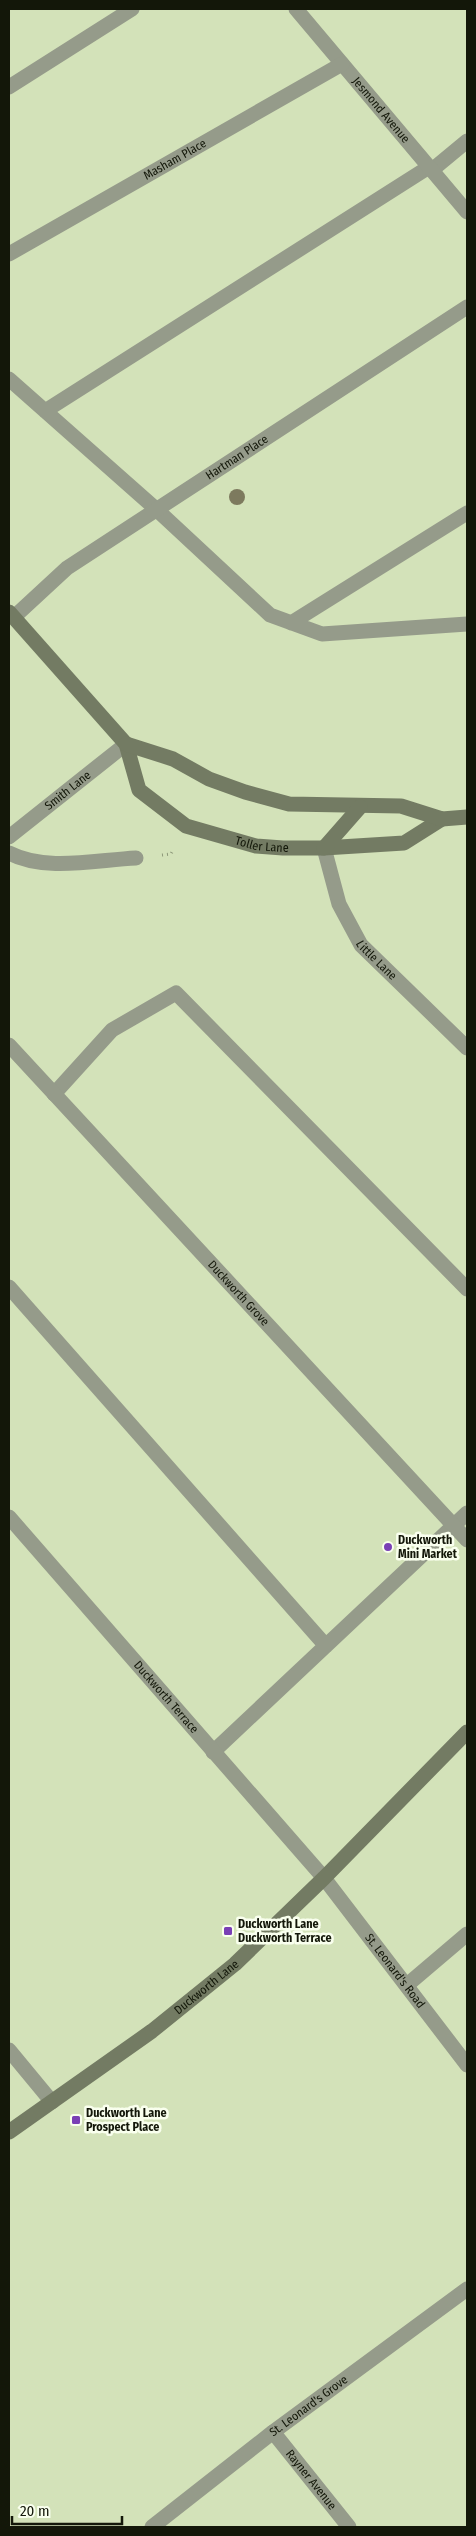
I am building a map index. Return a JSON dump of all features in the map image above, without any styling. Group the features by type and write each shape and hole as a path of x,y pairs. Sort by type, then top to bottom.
{"main road":[{"name":"Toller Lane","path":"12,614 126,744 139,790 186,826 256,846 324,848 404,843 442,819"},
{"name":"Toller Lane","path":"126,744 173,759 209,779 245,792 289,804 360,807 401,806 442,819 467,817"},
{"path":"324,848 360,807"},
{"name":"Duckworth Lane","path":"9,2132 152,2031 235,1964 324,1878 467,1732"}],"street":[{"path":"9,87 132,9"},
{"name":"Jesmond Avenue","path":"296,9 467,212"},
{"name":"Masham Place","path":"9,254 342,64"},
{"path":"45,411 431,169 467,142"},
{"name":"Hartman Place","path":"12,614 67,568 467,307"},
{"path":"9,379 270,615 322,634 467,624"},
{"path":"291,622 467,513"},
{"name":"Smith Lane","path":"9,837 126,744"},
{"name":"Little Lane","path":"324,848 339,904 361,945 467,1048"},
{"path":"9,853 24,861 46,864 136,858"},
{"path":"54,1094 112,1030 176,993 467,1289"},
{"name":"Duckworth Grove","path":"9,1045 467,1540"},
{"path":"9,1287 326,1646"},
{"path":"213,1752 467,1513"},
{"name":"Duckworth Terrace","path":"9,1517 324,1878"},
{"name":"St. Leonard's Road","path":"324,1878 467,2065"},
{"path":"407,1985 467,1934"},
{"path":"9,2050 52,2102"},
{"name":"St. Leonard's Grove","path":"152,2527 273,2432 467,2289"},
{"name":"Rayner Avenue","path":"273,2432 349,2527"}],"place":[{"name":"Duckworth Mini Market","path":"388,1547"},
{"name":"Duckworth Lane Duckworth Terrace","path":"228,1931"},
{"name":"Duckworth Lane Prospect Place","path":"76,2120"}]}
